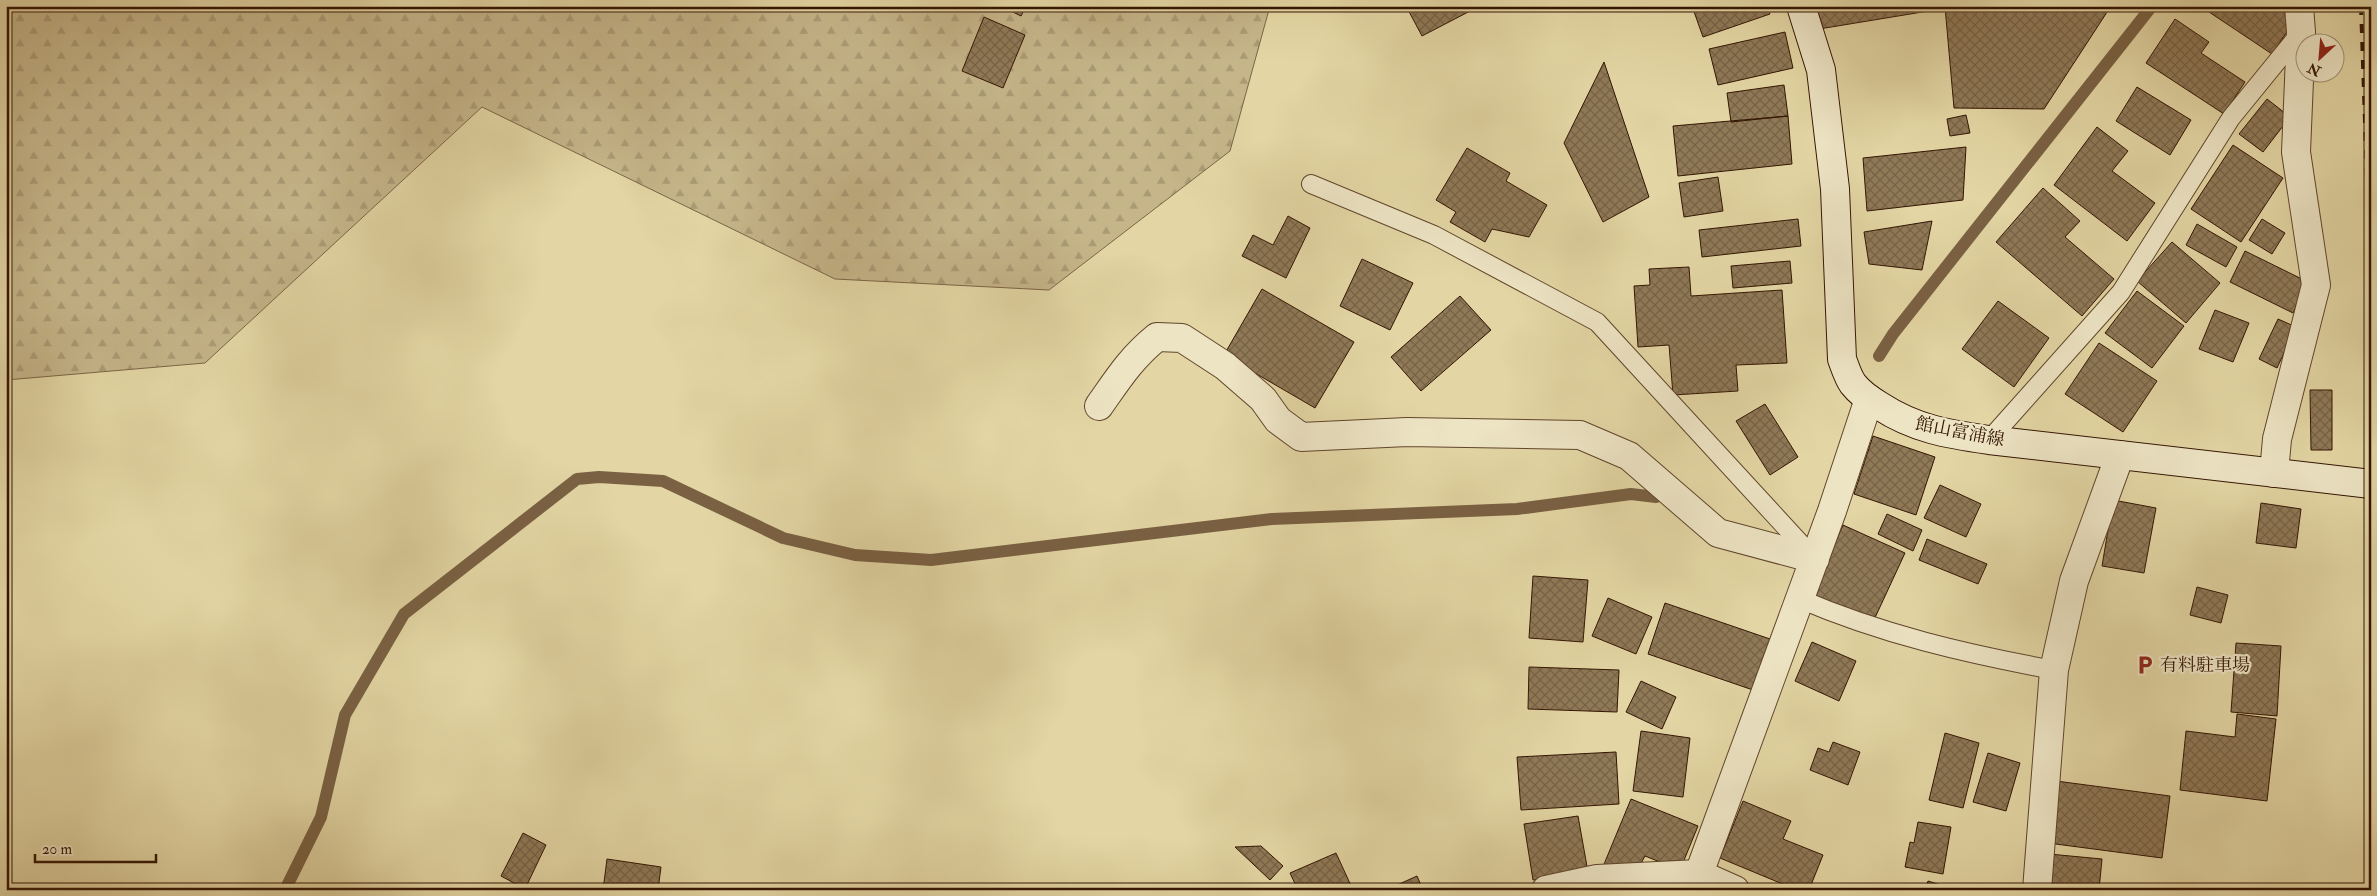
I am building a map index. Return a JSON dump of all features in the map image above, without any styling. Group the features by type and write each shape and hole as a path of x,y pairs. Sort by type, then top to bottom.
{"street":[{"name":"館山富浦線","path":"1801,6 1821,70 1834,180 1842,359 1852,383 1869,399 1900,419 1925,429 1989,440 2371,484"},
{"path":"2274,473 2277,439 2316,285 2296,152 2300,19"},
{"path":"1099,406 1119,375 1137,353 1158,337 1182,338 1224,366 1263,399 1278,420 1300,437 1407,432 1580,435 1629,456 1718,533 1815,559"},
{"path":"1696,882 1815,559 1848,466 1869,399"},
{"path":"2037,890 2048,722 2054,670 2074,581 2120,455"},
{"path":"1546,890 1597,879 1696,882 1735,890"}],"lane":[{"path":"1989,440 2121,292 2231,118 2300,19"},
{"path":"1311,184 1434,235 1596,322 1815,559"},
{"path":"1800,599 1862,623 1950,649 2054,670"}],"green space":[{"path":"6,6 1270,6 1230,151 1049,290 835,279 482,107 205,363 6,380"}],"building":[{"path":"1001,6 1026,6 1021,16"},
{"path":"1406,6 1473,6 1474,9 1422,36"},
{"path":"1692,6 1767,6 1770,14 1703,37"},
{"path":"1814,6 1959,6 1819,29"},
{"path":"2111,6 2044,109 1954,108 1945,7"},
{"path":"2200,6 2275,6 2295,20 2272,54"},
{"path":"984,17 1025,35 1003,88 962,71"},
{"path":"2175,19 2209,42 2201,53 2245,82 2224,114 2146,63"},
{"path":"1785,32 1793,68 1718,85 1709,49"},
{"path":"1604,62 1649,197 1603,222 1564,143"},
{"path":"1784,85 1788,116 1731,122 1727,93"},
{"path":"2137,87 2191,120 2170,155 2116,121"},
{"path":"2267,99 2290,117 2263,152 2239,134"},
{"path":"1966,115 1970,133 1950,136 1947,119"},
{"path":"1788,116 1792,164 1678,176 1673,126"},
{"path":"2097,127 2128,151 2112,171 2155,203 2127,241 2054,185"},
{"path":"2233,145 2283,178 2241,242 2191,209"},
{"path":"1966,147 1963,200 1867,211 1863,158"},
{"path":"1467,148 1510,173 1506,181 1547,205 1529,237 1492,229 1485,242 1450,222 1456,212 1436,200"},
{"path":"1718,177 1723,211 1684,217 1679,183"},
{"path":"2043,188 2080,221 2065,237 2114,279 2082,316 1996,242"},
{"path":"1288,216 1310,228 1286,278 1242,256 1253,235 1273,245"},
{"path":"1798,219 1801,246 1702,257 1699,230"},
{"path":"2262,219 2285,233 2272,254 2249,240"},
{"path":"1932,221 1922,270 1869,264 1864,232"},
{"path":"2197,224 2237,247 2226,267 2186,245"},
{"path":"2172,242 2220,283 2186,323 2137,281"},
{"path":"2245,251 2308,282 2293,313 2230,282"},
{"path":"1362,259 1413,283 1390,330 1340,306"},
{"path":"1790,261 1792,283 1733,288 1731,266"},
{"path":"1689,267 1691,296 1782,290 1787,363 1736,365 1738,391 1673,395 1669,345 1638,347 1634,286 1650,285 1649,269"},
{"path":"1262,289 1354,342 1315,408 1224,355"},
{"path":"2137,291 2184,326 2152,368 2105,333"},
{"path":"1460,296 1491,330 1421,391 1391,357"},
{"path":"1998,301 2049,338 2014,387 1962,349"},
{"path":"2215,310 2249,323 2233,362 2199,349"},
{"path":"2278,319 2296,327 2277,368 2259,359"},
{"path":"2099,343 2157,381 2123,432 2065,394"},
{"path":"2310,390 2332,390 2332,450 2311,450"},
{"path":"1765,404 1798,457 1770,475 1736,421"},
{"path":"1873,436 1935,457 1916,515 1854,494"},
{"path":"1940,485 1981,504 1966,537 1924,518"},
{"path":"2113,500 2156,508 2144,573 2102,566"},
{"path":"2261,503 2301,509 2296,548 2256,543"},
{"path":"1887,514 1922,530 1913,551 1878,534"},
{"path":"1843,525 1905,553 1873,622 1812,595"},
{"path":"1927,539 1987,564 1978,584 1919,560"},
{"path":"1533,576 1588,580 1583,642 1529,638"},
{"path":"2197,587 2228,595 2221,623 2190,615"},
{"path":"1608,598 1652,617 1636,654 1592,636"},
{"path":"1665,603 1770,639 1753,690 1648,654"},
{"path":"1812,642 1856,661 1839,701 1795,681"},
{"path":"2236,643 2281,646 2277,716 2231,712"},
{"path":"1529,667 1619,670 1617,712 1528,709"},
{"path":"1641,681 1676,697 1662,729 1626,712"},
{"path":"2237,714 2276,719 2267,801 2180,790 2186,731 2235,737"},
{"path":"1641,731 1690,738 1683,797 1633,791"},
{"path":"1945,733 1979,743 1963,808 1929,800"},
{"path":"1833,742 1860,752 1848,785 1810,770 1818,748 1829,752"},
{"path":"1616,752 1619,804 1521,810 1517,757"},
{"path":"1988,753 2020,763 2006,811 1973,802"},
{"path":"2056,781 2170,796 2162,858 2048,843"},
{"path":"1631,799 1698,826 1680,870 1645,856 1638,869 1602,869"},
{"path":"1743,801 1791,821 1783,839 1823,855 1809,890 1797,890 1720,858"},
{"path":"1578,816 1588,872 1533,880 1524,824"},
{"path":"1918,822 1951,827 1943,874 1905,867 1910,842 1914,843"},
{"path":"523,833 546,845 525,889 501,876"},
{"path":"1261,846 1283,866 1270,880 1235,847"},
{"path":"1336,853 1353,890 1298,890 1290,873"},
{"path":"2049,854 2102,859 2099,890 2045,890"},
{"path":"607,859 661,867 658,890 603,890"},
{"path":"1417,876 1423,890 1386,890"},
{"path":"1928,881 1944,886 1942,890 1925,889"}],"waterway":[{"path":"1879,356 1893,334 2152,6"},
{"path":"285,890 321,817 345,715 404,614 577,479 599,477 663,481 783,538 855,555 931,560 1272,519 1517,509 1631,494 1656,497"}],"railway":[{"path":"2361,6 2371,294"}],"place":[{"name":"有料駐車場","path":"2145,665"}]}
